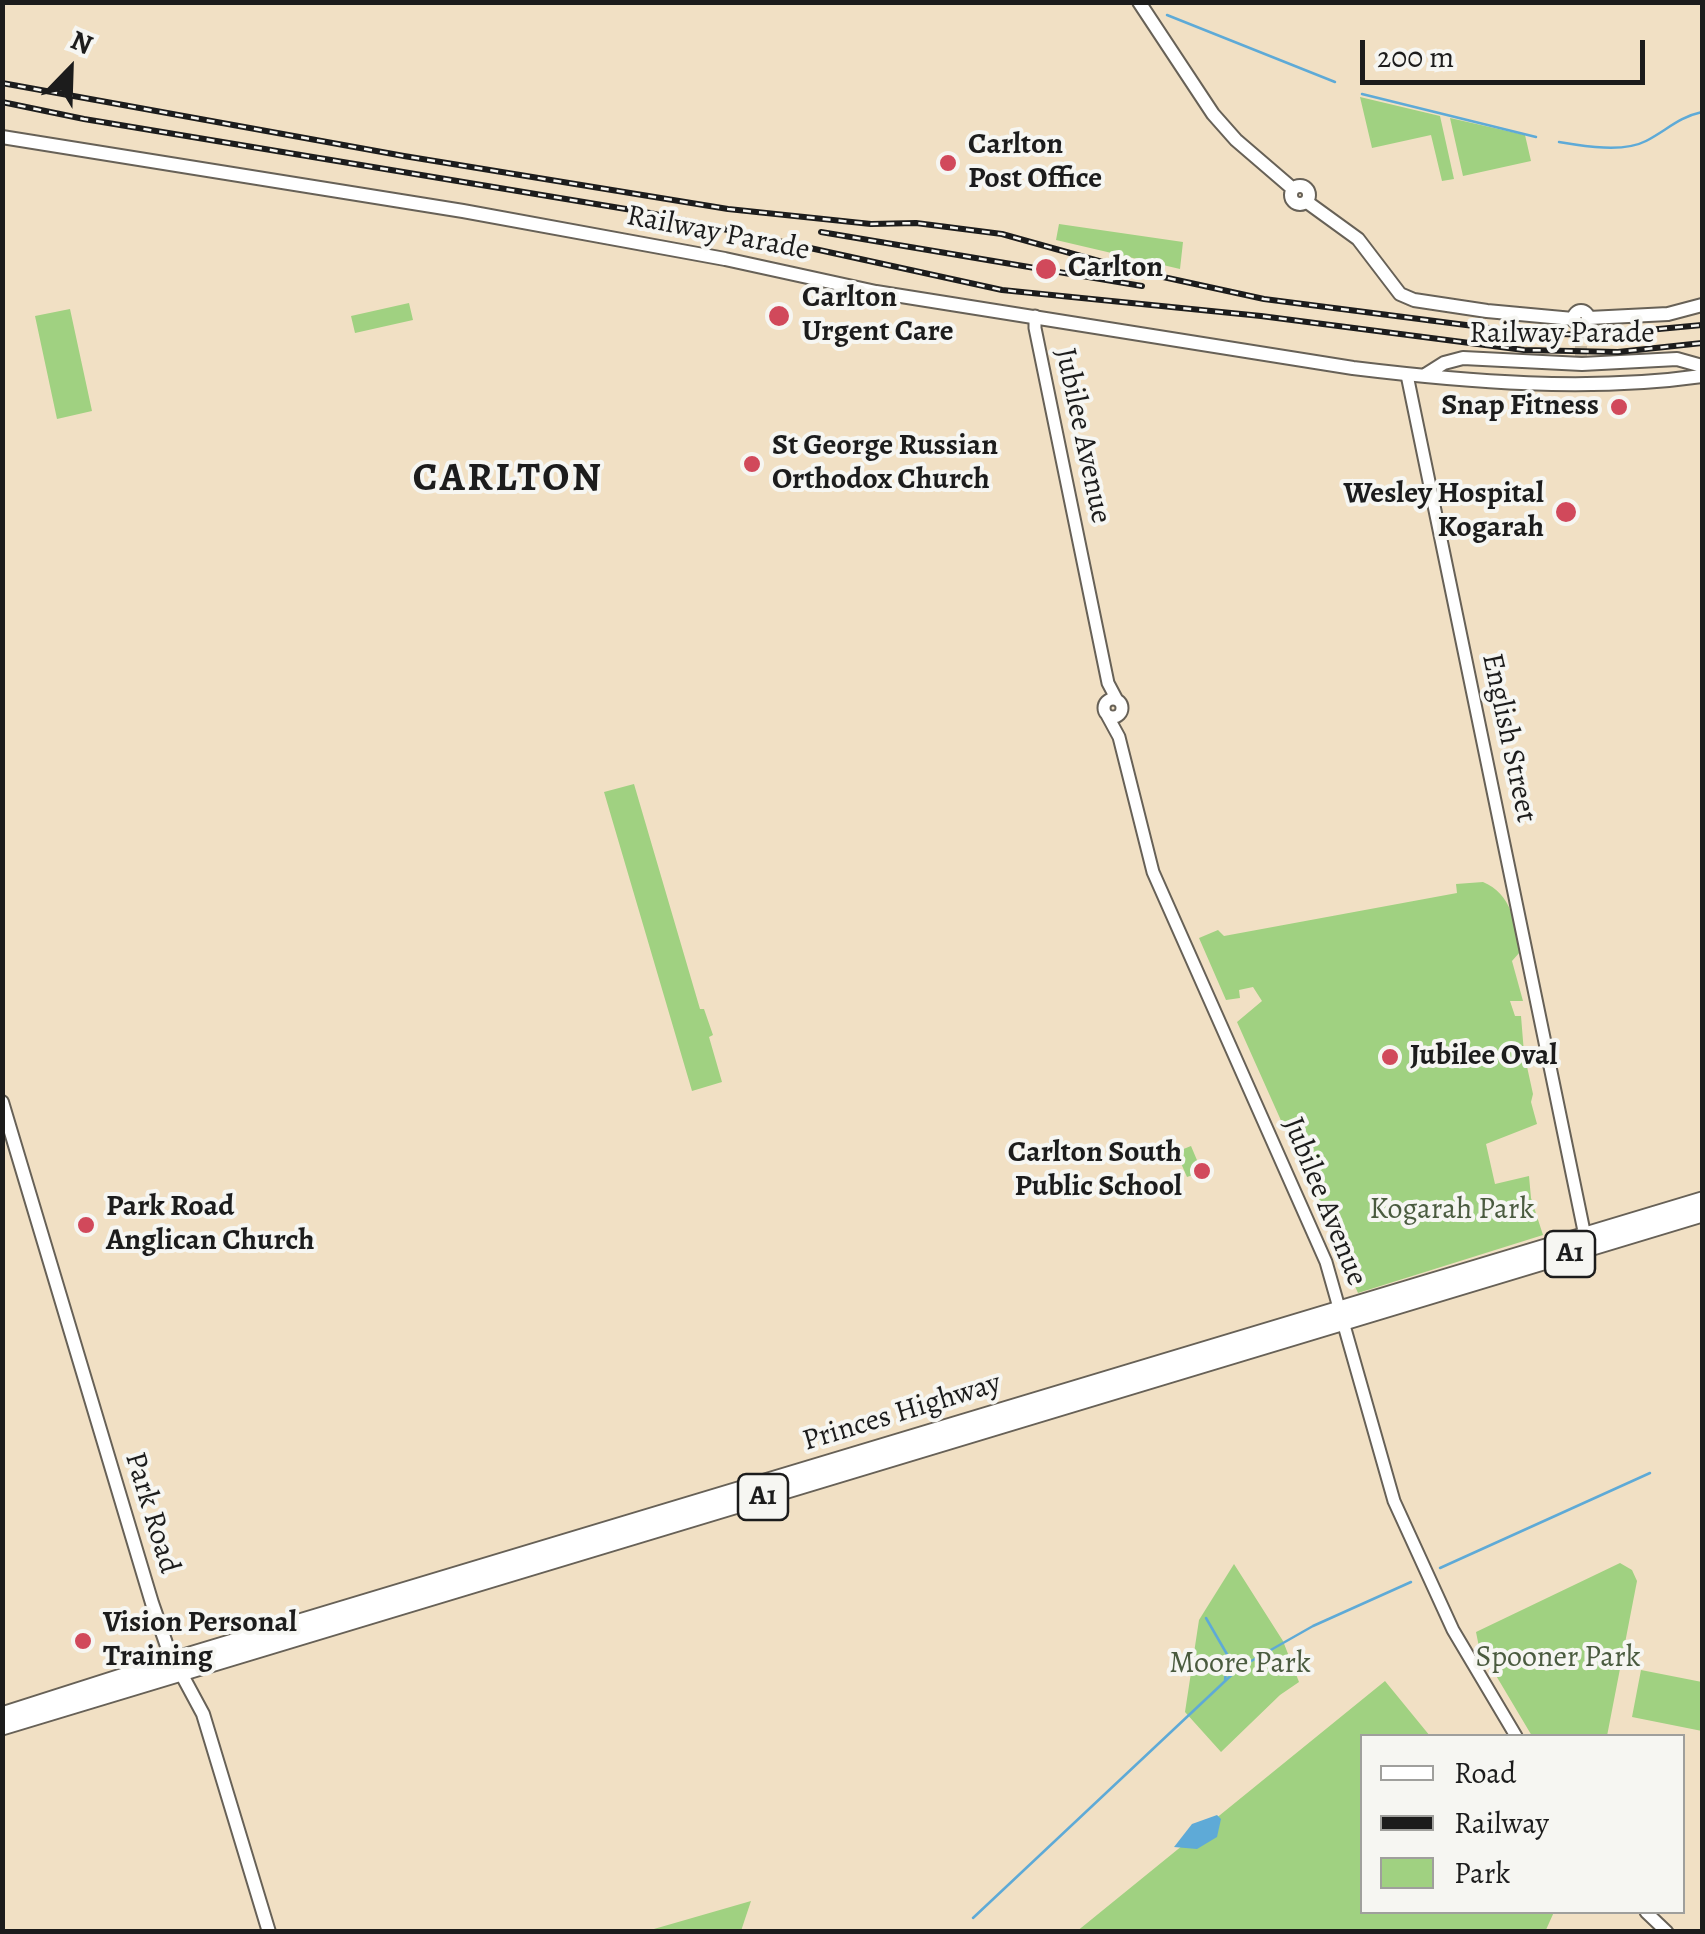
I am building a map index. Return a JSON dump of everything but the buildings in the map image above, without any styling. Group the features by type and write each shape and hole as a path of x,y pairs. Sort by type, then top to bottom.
{"highway":[{"name":"Princes Highway","path":"1342,1315 1702,1200"},
{"name":"Princes Highway","path":"2,1715 178,1667 1342,1315 1702,1214"},
{"name":"Princes Highway","path":"2,1728 178,1667"}],"main road":[{"path":"1139,2 1213,114 1236,140 1293,189 1292,202 1307,202 1358,240 1400,294 1414,300 1581,323 1668,314 1702,306"},
{"name":"Railway Parade","path":"2,137 726,258 876,292 1407,375 1593,385 1702,376"},
{"name":"Railway Parade","path":"1425,375 1444,363 1463,358 1668,360 1702,366"},
{"path":"1668,360 1683,365 1685,378"},
{"name":"Park Road","path":"2,1102 150,1600 211,1739 270,1932"}],"street":[{"name":"Jubilee Avenue","path":"1035,316 1034,328 1112,708 1153,872 1317,1238 1394,1501 1453,1630 1515,1734"},
{"name":"English Street","path":"1407,375 1585,1236"},
{"path":"1648,1914 1667,1932"}],"green space":[{"path":"1360,97 1440,116 1454,179 1442,181 1431,135 1372,148"},
{"path":"1450,118 1525,135 1531,161 1463,176"},
{"path":"1059,224 1183,242 1180,269 1056,240"},
{"path":"409,303 413,320 355,333 351,316"},
{"path":"70,309 92,411 57,419 35,316"},
{"path":"634,784 700,1009 704,1009 713,1035 709,1037 722,1082 692,1091 604,792"},
{"name":"Kogarah Park","path":"1483,882 1506,902 1516,931 1520,952 1512,961 1523,1001 1510,1001 1515,1016 1521,1016 1537,1124 1486,1144 1495,1184 1529,1176 1531,1198 1543,1235 1358,1293 1237,1022 1262,1001 1253,987 1239,990 1240,998 1226,1000 1199,938 1218,930 1224,936 1457,893 1456,884"},
{"path":"1191,1146 1202,1172 1187,1177 1176,1152"},
{"name":"Spooner Park","path":"1620,1563 1632,1570 1637,1581 1607,1734 1531,1734 1479,1647 1476,1632"},
{"name":"Moore Park","path":"1234,1564 1283,1641 1299,1682 1280,1695 1221,1752 1185,1712 1199,1620"},
{"path":"1641,1670 1702,1682 1702,1731 1632,1717"},
{"path":"1385,1681 1428,1734 1360,1734 1360,1914 1553,1914 1545,1932 1076,1932"},
{"path":"751,1901 741,1931 647,1931"}],"water":[{"path":"1217,1815 1221,1819 1217,1837 1197,1849 1174,1847 1192,1824"}],"waterway":[{"path":"1167,15 1335,82"},
{"path":"1362,94 1536,137"},
{"path":"1559,142 1603,148 1637,145 1702,112"},
{"path":"1440,1568 1650,1473"},
{"path":"973,1918 1239,1668 1313,1626 1411,1582"},
{"path":"1206,1618 1228,1656 1225,1680"}],"tunnel":[{"path":"1581,328 1581,357"}],"railway":[{"path":"2,83 404,156 728,209 871,224 916,223 1002,234 1131,270 1264,299 1528,333 1594,335 1702,325"},
{"path":"2,102 650,213 1002,290 1261,316 1524,350 1618,352 1702,343"},
{"path":"821,232 1142,286"}],"place":[{"name":"Carlton Post Office","path":"948,163"},
{"name":"Carlton","path":"1046,269"},
{"name":"Carlton Urgent Care","path":"779,316"},
{"name":"Snap Fitness","path":"1619,407"},
{"name":"St George Russian Orthodox Church","path":"752,464"},
{"name":"Wesley Hospital Kogarah","path":"1566,512"},
{"name":"Jubilee Oval","path":"1390,1057"},
{"name":"Carlton South Public School","path":"1202,1171"},
{"name":"Park Road Anglican Church","path":"86,1225"},
{"name":"Vision Personal Training","path":"83,1641"}],"district":[{"name":"CARLTON","path":"508,480"}]}
